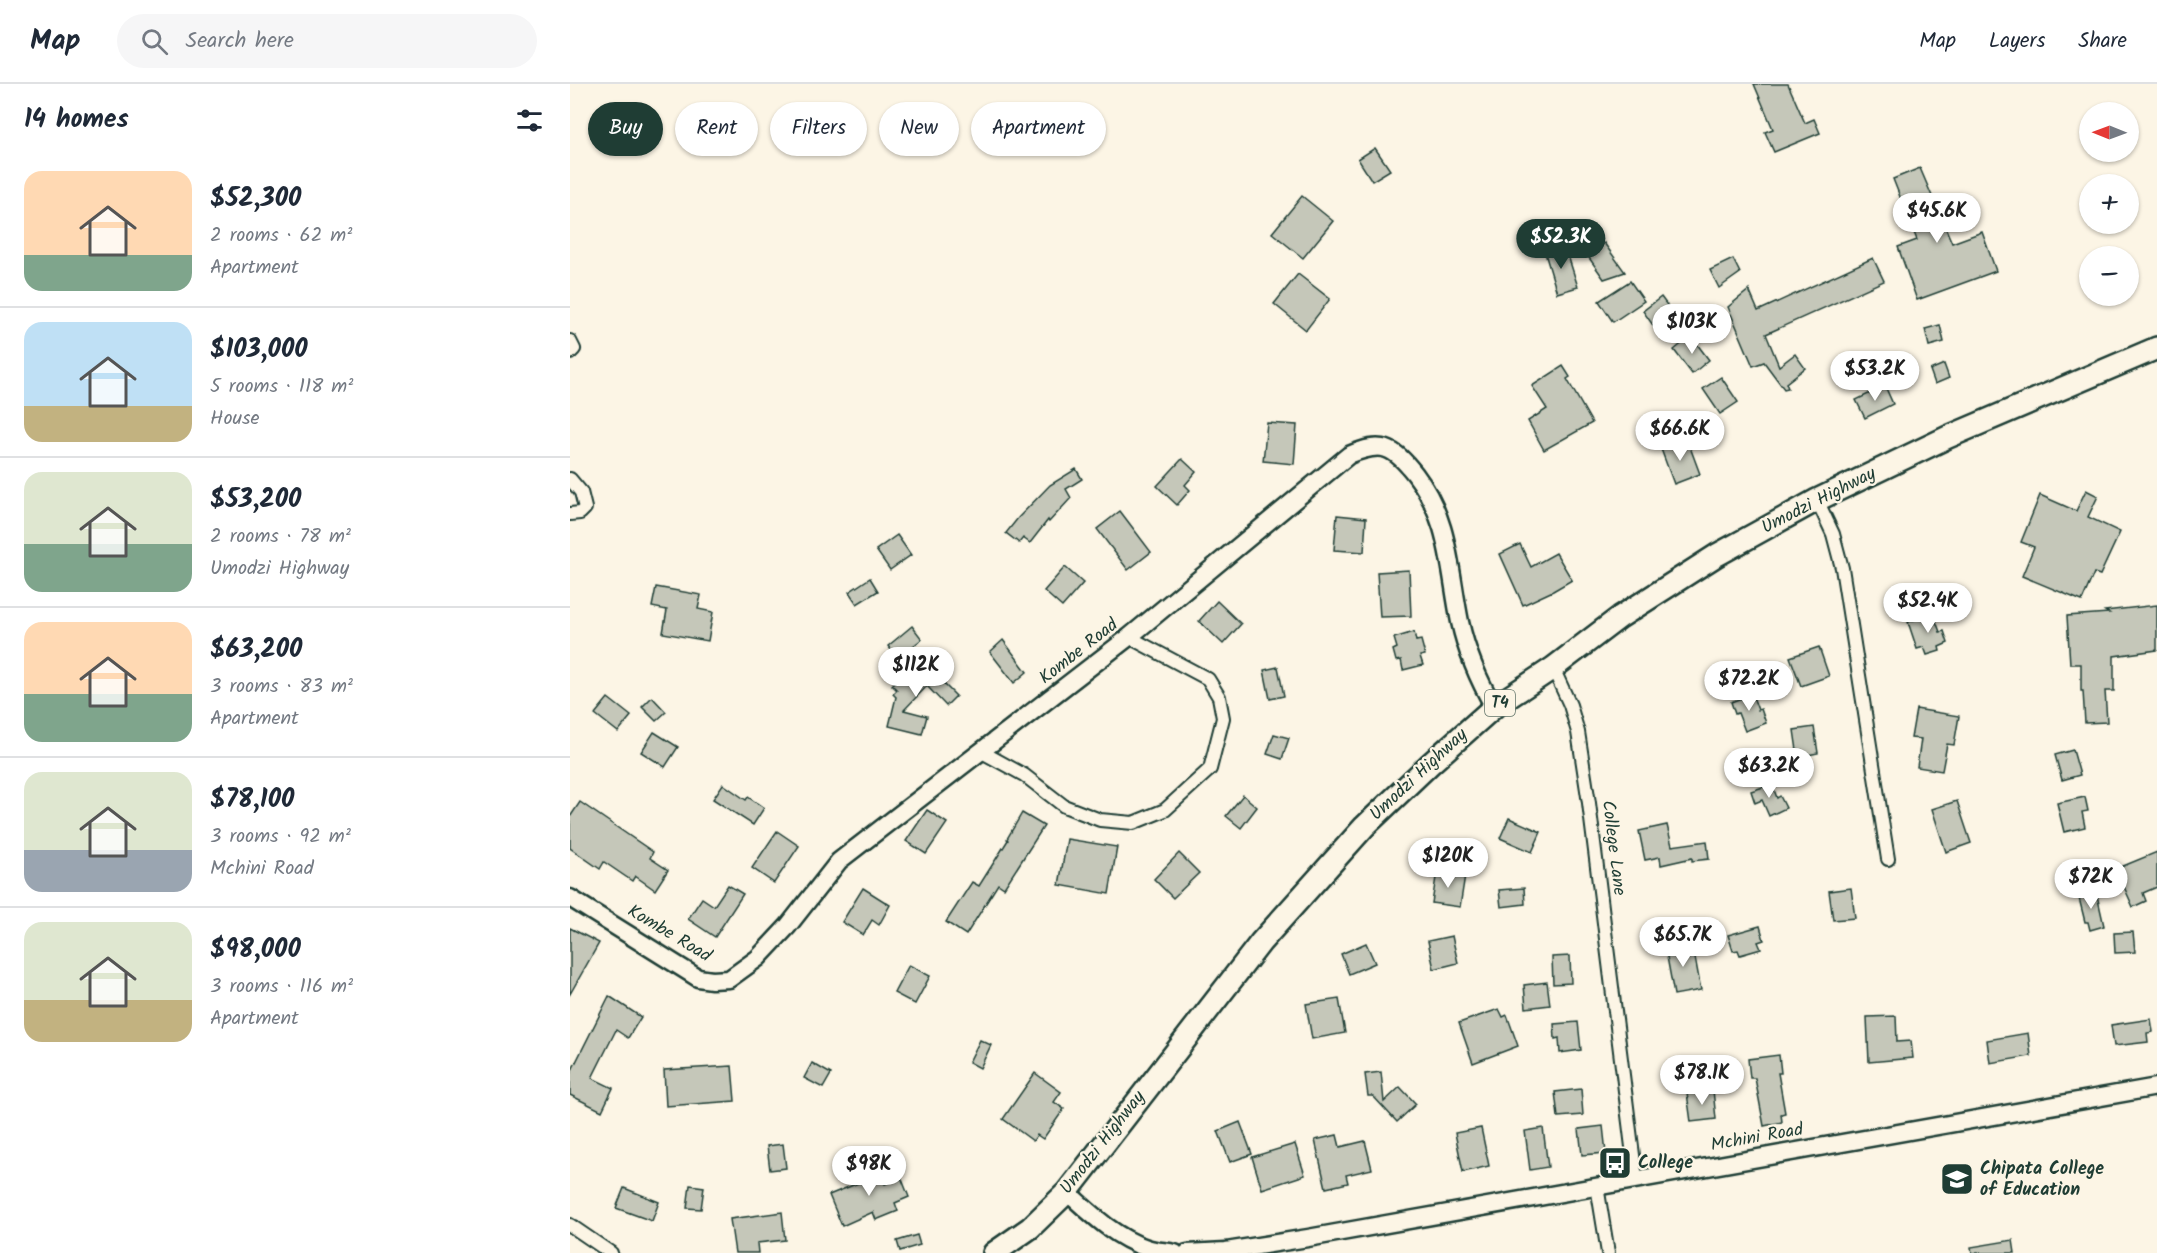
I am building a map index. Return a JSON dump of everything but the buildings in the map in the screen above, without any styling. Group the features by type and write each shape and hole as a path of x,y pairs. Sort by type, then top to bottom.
{"highway":[{"name":"Umodzi Highway","path":"994,1253 1030,1228 1066,1192 1261,942 1364,826 1494,707 1553,668 1620,617 1717,555 1817,500 1948,436 2157,348"}],"street":[{"path":"570,341 574,349 570,353"},
{"name":"Kombe Road","path":"570,898 698,978 729,979 758,958 788,926 839,861 1130,637 1349,455 1368,447 1386,448 1403,459 1423,484 1437,510 1447,542 1460,623 1474,672 1494,707"},
{"path":"570,479 581,492 585,508 580,513 570,514"},
{"path":"1817,500 1833,534 1842,568 1888,859"},
{"path":"982,752 1024,775 1064,806 1101,820 1133,822 1165,810 1210,769 1223,718 1220,697 1208,679 1130,637"},
{"name":"College Lane","path":"1553,668 1570,705 1578,732 1636,1179"},
{"name":"Mchini Road","path":"1187,1253 1226,1251 2157,1087"},
{"path":"1597,1186 1608,1253"},
{"path":"1066,1192 1097,1219 1127,1239 1148,1248 1175,1253"},
{"path":"570,1226 611,1253"}],"place":[{"name":"College","path":"1615,1163"},
{"name":"Chipata College of Education","path":"1957,1179"}]}
